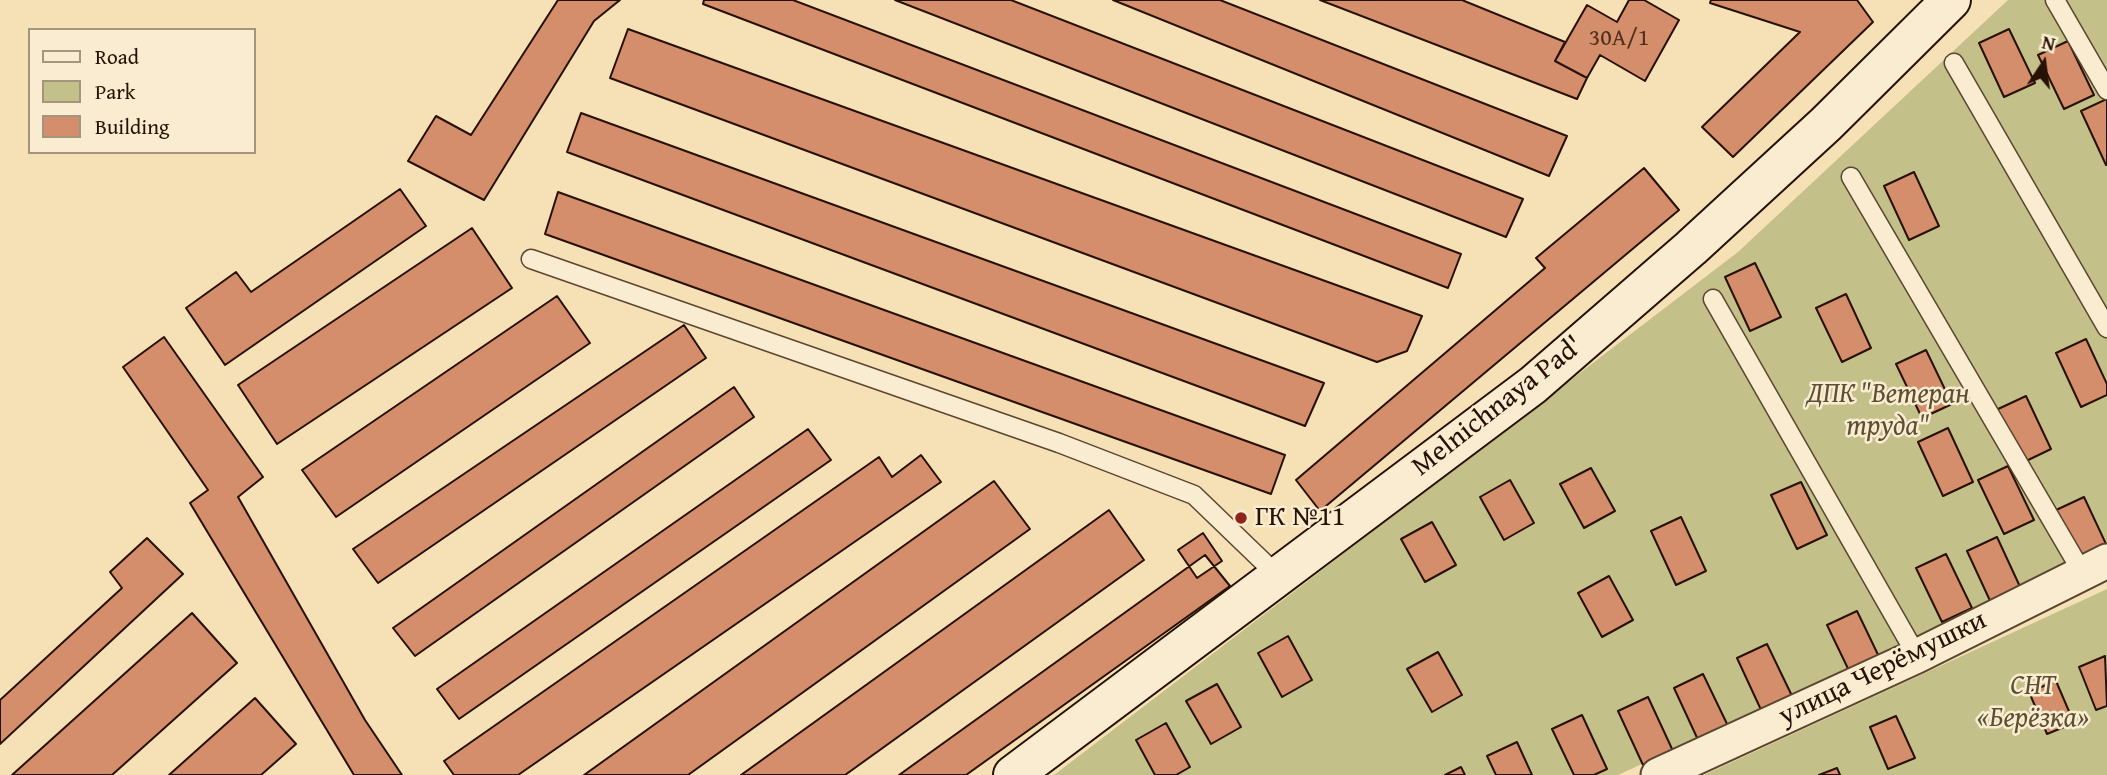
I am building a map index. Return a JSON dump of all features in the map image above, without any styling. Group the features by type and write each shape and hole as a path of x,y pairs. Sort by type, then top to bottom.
{"street":[{"name":"Melnichnaya Pad'","path":"1013,775 1543,375 1692,248 1826,124 1951,0"},
{"name":"улица Черёмушки","path":"1658,775 1917,656 2094,567"}],"lane":[{"path":"2054,0 2107,90"},
{"path":"1954,63 2107,328"},
{"path":"1851,177 2094,567"},
{"path":"531,259 1059,443 1194,495 1277,575"},
{"path":"1713,299 1917,656"}],"green space":[{"name":"ДПК \"Ветеран труда\"","path":"2008,0 2107,0 2107,549 1618,775 1054,775 1738,252"},
{"name":"СНТ «Берёзка»","path":"2107,589 2107,775 1704,775"}],"building":[{"path":"558,0 620,0 594,21 484,200 408,161 436,116 471,135"},
{"path":"704,0 793,0 1461,254 1448,288 703,4"},
{"path":"895,0 1011,0 1523,199 1506,237"},
{"path":"1113,0 1220,0 1567,136 1549,176"},
{"path":"1320,0 1462,0 1565,42 1555,61 1587,78 1577,99"},
{"path":"1629,0 1644,0 1679,20 1645,81 1600,55 1587,78 1555,61 1587,5 1617,22"},
{"path":"1711,0 1857,0 1873,22 1733,157 1702,127 1800,32 1710,3"},
{"path":"628,29 1422,316 1407,351 1377,362 610,78"},
{"path":"2009,29 2035,83 2004,97 1979,43"},
{"path":"2068,41 2094,95 2064,109 2038,55"},
{"path":"2107,99 2107,165 2106,165 2081,111"},
{"path":"581,113 1324,383 1305,426 567,152"},
{"path":"1644,168 1679,210 1320,511 1296,480 1545,268 1536,258"},
{"path":"1914,172 1939,226 1909,240 1884,186"},
{"path":"400,189 426,226 225,365 186,308 236,272 251,292"},
{"path":"558,192 1285,455 1271,494 545,234"},
{"path":"472,228 512,288 277,444 238,385"},
{"path":"1755,263 1781,317 1750,331 1725,277"},
{"path":"1846,294 1871,348 1842,362 1816,308"},
{"path":"557,296 590,343 336,517 302,470"},
{"path":"684,325 706,358 378,583 353,549"},
{"path":"164,337 263,477 238,497 365,720 402,775 354,775 190,503 208,490 123,367"},
{"path":"2086,339 2107,384 2107,395 2081,407 2056,353"},
{"path":"1926,350 1952,404 1922,418 1896,364"},
{"path":"734,387 754,417 415,656 393,628"},
{"path":"2026,396 2051,449 2022,463 1996,410"},
{"path":"1948,428 1973,482 1943,496 1918,442"},
{"path":"808,429 831,460 459,719 437,689"},
{"path":"921,455 941,482 518,775 454,775 444,761 879,457 892,477"},
{"path":"2008,466 2034,520 2004,534 1978,480"},
{"path":"1591,468 1615,511 1584,528 1560,484"},
{"path":"1510,480 1534,523 1504,540 1480,497"},
{"path":"994,481 1030,529 688,775 584,775"},
{"path":"1801,482 1827,535 1797,549 1771,495"},
{"path":"2084,497 2107,546 2079,565 2054,511"},
{"path":"1109,510 1144,560 845,775 741,775"},
{"path":"1681,517 1706,571 1676,585 1651,531"},
{"path":"1432,522 1456,565 1425,582 1401,539"},
{"path":"1203,533 1222,561 1197,578 1178,550"},
{"path":"1997,537 2022,591 1992,605 1967,551"},
{"path":"147,538 183,574 0,744 0,700 122,588 110,572"},
{"path":"1946,554 1972,608 1942,622 1916,568"},
{"path":"1205,555 1230,586 966,775 899,775"},
{"path":"1609,576 1633,620 1602,637 1578,593"},
{"path":"1857,611 1883,665 1853,679 1827,625"},
{"path":"192,613 237,663 112,775 12,775"},
{"path":"1288,636 1312,680 1282,697 1258,653"},
{"path":"1767,644 1793,698 1762,712 1737,658"},
{"path":"1438,652 1462,695 1432,712 1407,669"},
{"path":"2105,656 2107,706 2096,710 2079,667"},
{"path":"1703,674 1729,728 1699,742 1674,688"},
{"path":"2056,681 2074,723 2047,734 2029,692"},
{"path":"1217,684 1241,727 1211,744 1186,701"},
{"path":"1648,697 1673,751 1643,765 1618,711"},
{"path":"255,698 296,744 261,775 169,775"},
{"path":"1582,715 1607,769 1594,775 1574,775 1552,729"},
{"path":"1896,716 1915,758 1888,769 1870,727"},
{"path":"1166,723 1190,767 1176,775 1155,775 1136,740"},
{"path":"1517,742 1532,775 1496,775 1487,756"},
{"path":"1461,767 1465,775 1445,775"},
{"path":"1837,768 1840,775 1819,775"}],"place":[{"name":"ГК №11","path":"1241,518"}]}
